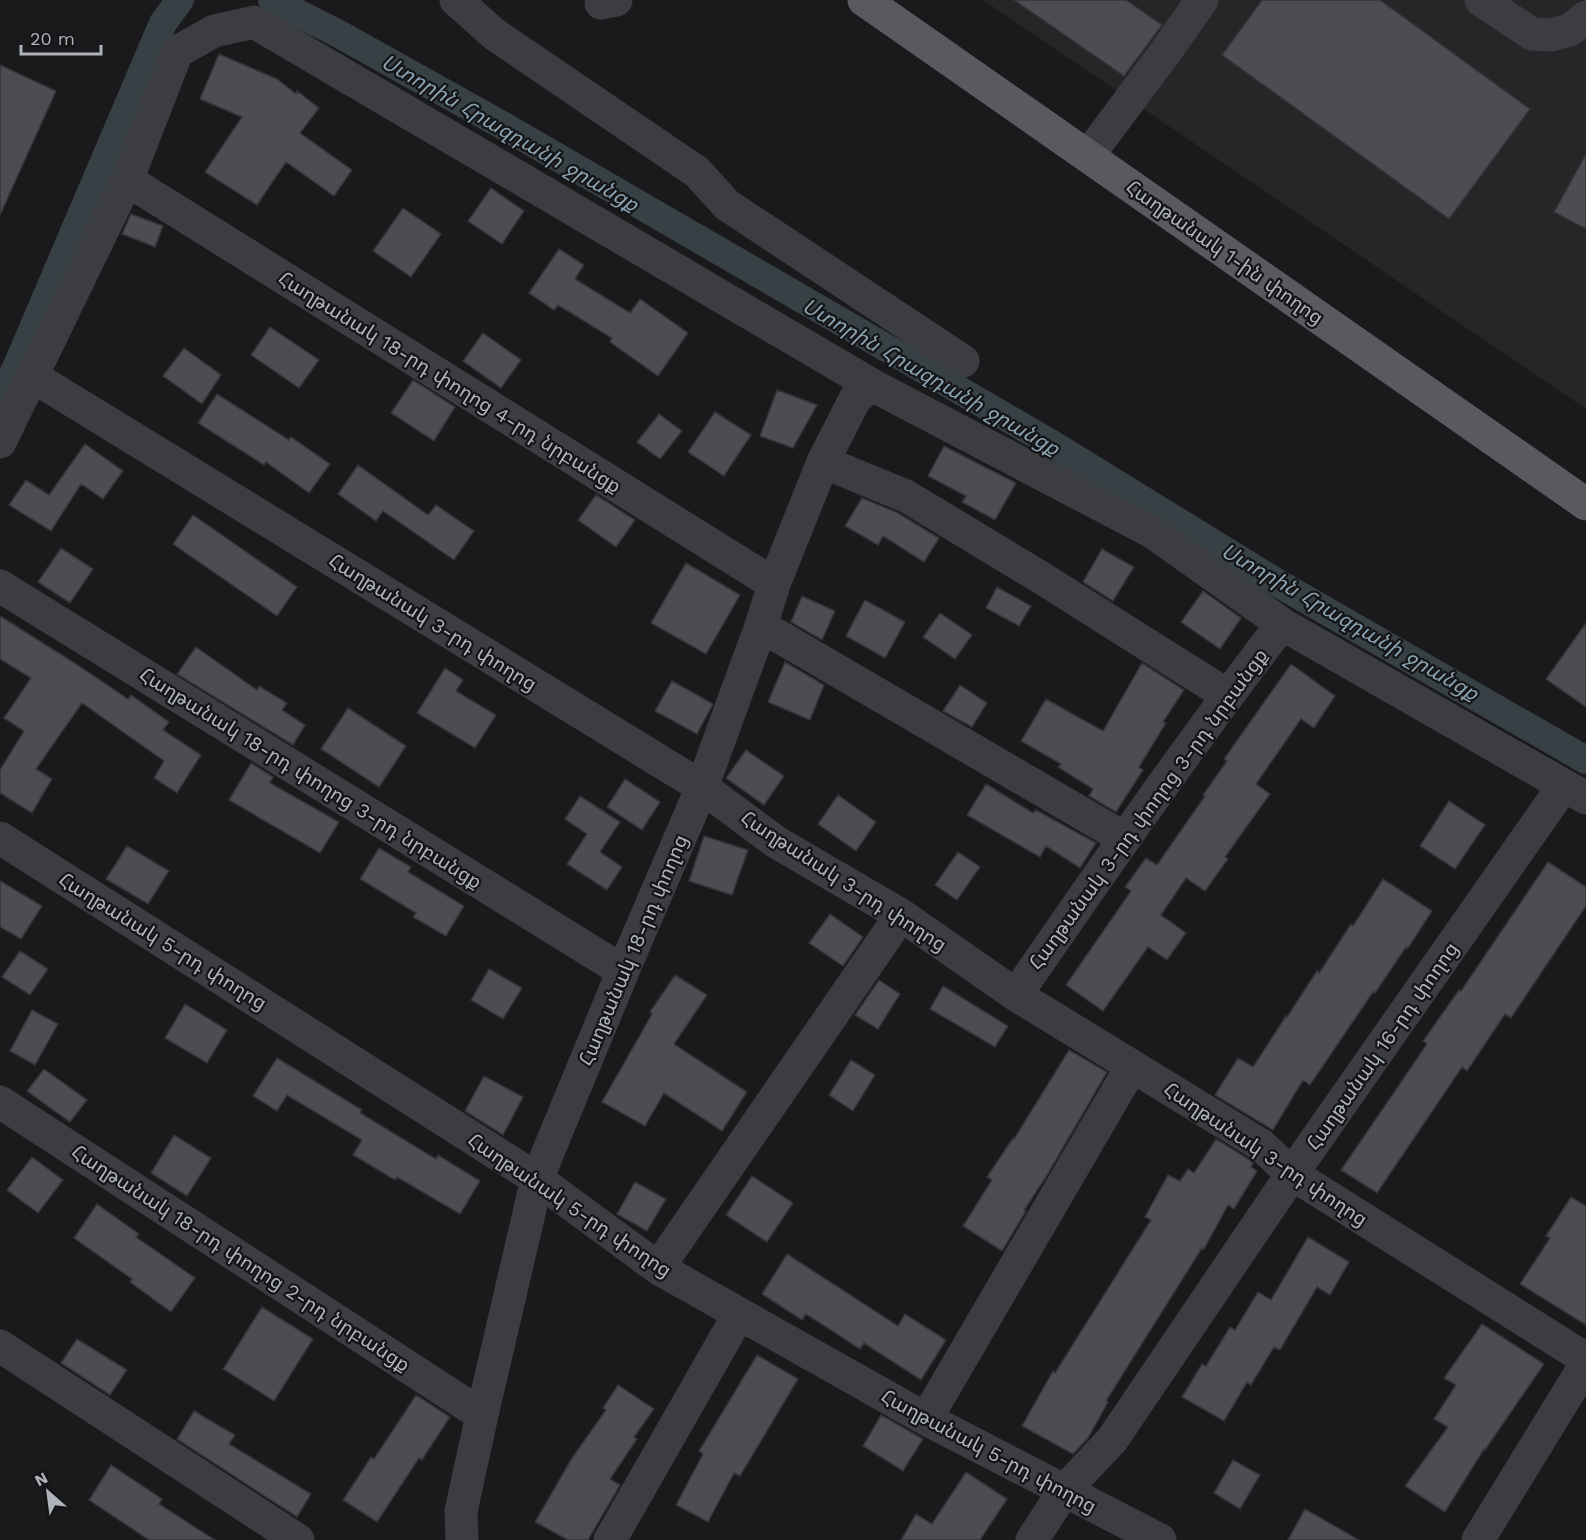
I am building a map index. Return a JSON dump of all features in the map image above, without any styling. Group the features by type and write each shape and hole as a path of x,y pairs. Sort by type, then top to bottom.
{"main road":[{"name":"Հաղթանակ 1-ին փողոց","path":"864,0 1586,504"}],"street":[{"path":"456,0 494,34 697,172 727,205 963,361"},
{"path":"1088,156 1202,0"},
{"path":"1480,0 1532,34 1551,35 1570,30 1586,17"},
{"path":"0,442 127,180 177,52 214,31 254,22 872,385 1154,533 1282,624 1575,792"},
{"name":"Հաղթանակ 18-րդ փողոց 4-րդ նրբանցք","path":"127,180 774,584"},
{"name":"Հաղթանակ 3-րդ փողոց","path":"32,376 702,787 776,842 901,915 1016,995 1261,1145 1292,1174 1586,1359"},
{"name":"Հաղթանակ 18-րդ փողոց","path":"462,1540 461,1511 537,1179 702,787 774,584 823,462 855,399 872,385"},
{"path":"823,462 906,496 1227,695"},
{"name":"Հաղթանակ 18-րդ փողոց 3-րդ նրբանցք","path":"0,586 623,971"},
{"name":"Հաղթանակ 3-րդ փողոց 3-րդ նրբանցք","path":"1016,995 1124,838 1227,695 1282,624"},
{"path":"761,626 1124,838"},
{"name":"Հաղթանակ 16-րդ փողոց","path":"1032,1540 1064,1491 1112,1440 1292,1174 1575,792"},
{"name":"Հաղթանակ 5-րդ փողոց","path":"0,838 537,1179 658,1268 926,1419 1160,1540"},
{"path":"658,1268 901,915"},
{"path":"926,1419 1132,1065"},
{"name":"Հաղթանակ 18-րդ փողոց 2-րդ նրբանցք","path":"0,1102 482,1415"},
{"path":"610,1540 739,1314"},
{"path":"0,1346 298,1540"},
{"path":"1478,1540 1586,1364"}],"shaded area":[{"path":"983,0 1586,0 1586,409"}],"building":[{"path":"1014,0 1126,0 1162,25 1124,76"},
{"path":"1262,0 1380,0 1530,109 1449,219 1222,55"},
{"path":"219,54 277,79 319,108 300,133 352,170 334,196 286,162 257,205 205,172 242,117 200,99"},
{"path":"0,65 56,91 0,215"},
{"path":"1586,154 1586,229 1554,212"},
{"path":"491,188 524,211 502,244 468,221"},
{"path":"403,208 441,234 411,277 373,251"},
{"path":"131,214 163,226 155,247 122,234"},
{"path":"559,249 584,265 575,279 630,313 640,299 688,333 658,376 610,342 612,338 558,305 554,310 529,293"},
{"path":"270,327 319,360 299,388 251,355"},
{"path":"483,333 521,360 501,388 463,361"},
{"path":"184,348 221,375 202,404 163,376"},
{"path":"413,380 455,407 434,441 391,413"},
{"path":"777,390 817,405 793,448 760,436"},
{"path":"217,394 289,440 291,437 330,464 309,493 266,462 264,465 198,423"},
{"path":"715,412 751,435 724,476 688,452"},
{"path":"659,414 682,431 660,459 637,442"},
{"path":"85,444 123,471 103,499 81,484 51,531 9,505 26,480 49,495"},
{"path":"944,446 1016,483 995,520 962,502 966,496 928,476"},
{"path":"358,465 428,515 436,505 474,531 454,560 383,511 376,521 338,494"},
{"path":"596,495 635,520 616,547 578,520"},
{"path":"862,498 898,513 939,538 924,562 883,536 878,545 845,526"},
{"path":"193,515 297,587 277,616 173,544"},
{"path":"61,548 93,569 70,603 38,582"},
{"path":"1102,549 1134,567 1113,601 1083,582"},
{"path":"686,563 740,595 706,654 651,623"},
{"path":"997,587 1031,606 1019,626 986,608"},
{"path":"1203,591 1241,618 1220,649 1181,622"},
{"path":"802,596 835,611 822,640 791,622"},
{"path":"865,600 905,622 885,658 846,636"},
{"path":"940,613 972,635 955,659 923,637"},
{"path":"0,616 128,699 131,695 169,722 163,730 201,755 177,793 154,778 164,761 82,703 36,769 52,779 32,813 0,793 0,770 24,731 4,718 31,678 0,659"},
{"path":"1586,623 1586,707 1546,679"},
{"path":"196,647 257,690 259,686 287,703 282,710 305,725 293,745 177,674"},
{"path":"785,662 824,685 810,720 768,702"},
{"path":"1142,663 1184,690 1163,722 1166,723 1139,767 1143,770 1116,812 1089,796 1093,789 1058,767 1061,764 1021,741 1046,699 1103,731"},
{"path":"1291,664 1335,696 1314,728 1301,719 1256,784 1270,794 1225,857 1228,859 1205,891 1186,878 1161,915 1186,933 1167,960 1148,947 1103,1011 1066,985 1131,891 1125,887 1146,858 1157,865 1205,796 1203,795 1227,761 1224,759"},
{"path":"445,668 463,680 456,691 496,715 475,748 417,713"},
{"path":"672,681 713,704 697,734 655,711"},
{"path":"960,685 987,703 972,727 943,711"},
{"path":"348,708 406,746 379,787 321,749"},
{"path":"746,750 784,776 764,805 726,778"},
{"path":"251,763 273,777 270,783 339,822 320,853 229,800"},
{"path":"625,779 660,802 642,830 607,807"},
{"path":"986,784 1033,813 1036,810 1096,843 1080,868 1046,846 1040,857 967,815"},
{"path":"838,795 876,822 856,851 818,824"},
{"path":"580,796 620,822 600,852 622,867 607,890 567,864 587,834 565,819"},
{"path":"1449,801 1485,825 1455,869 1420,846"},
{"path":"704,836 748,850 732,895 689,881"},
{"path":"127,846 169,871 148,904 106,879"},
{"path":"379,848 411,867 408,872 464,906 446,936 413,917 416,913 360,879"},
{"path":"958,852 980,867 957,900 935,885"},
{"path":"1548,862 1586,887 1586,906 1511,1018 1505,1014 1467,1071 1462,1067 1377,1193 1341,1170 1427,1044 1423,1041 1459,990 1461,991"},
{"path":"1383,879 1432,911 1408,948 1406,947 1375,993 1373,992 1310,1085 1303,1080 1273,1130 1215,1095 1238,1058 1253,1067 1317,971 1319,973 1351,924 1353,926"},
{"path":"0,881 42,906 21,939 0,927"},
{"path":"830,914 863,937 843,966 809,943"},
{"path":"20,951 48,969 30,995 2,977"},
{"path":"489,969 522,988 503,1019 471,1000"},
{"path":"675,975 707,995 674,1044 747,1092 722,1131 664,1093 645,1126 602,1102 652,1014 650,1012"},
{"path":"879,980 900,994 878,1029 855,1015"},
{"path":"943,986 1008,1026 995,1047 930,1009"},
{"path":"185,1004 227,1030 207,1063 165,1038"},
{"path":"32,1010 58,1024 35,1065 10,1051"},
{"path":"1069,1050 1107,1072 1002,1251 963,1226 992,1180 987,1177 1014,1139"},
{"path":"277,1058 362,1110 360,1113 436,1159 438,1155 480,1181 460,1214 397,1177 395,1180 353,1155 362,1140 287,1095 277,1111 253,1096"},
{"path":"851,1060 875,1075 853,1111 829,1095"},
{"path":"44,1069 87,1100 70,1122 27,1091"},
{"path":"484,1076 523,1097 503,1135 465,1111"},
{"path":"174,1135 211,1158 187,1196 151,1173"},
{"path":"1216,1139 1250,1160 1253,1163 1251,1167 1257,1171 1234,1209 1228,1205 1204,1249 1202,1248 1106,1401 1108,1402 1088,1438 1073,1454 1022,1426 1053,1371 1055,1373 1151,1220 1145,1217 1168,1175 1180,1181 1188,1169 1194,1173"},
{"path":"32,1157 63,1180 38,1213 7,1190"},
{"path":"752,1176 793,1203 767,1242 726,1215"},
{"path":"635,1182 666,1199 647,1231 617,1214"},
{"path":"1571,1197 1586,1206 1586,1325 1520,1284 1550,1238 1546,1236"},
{"path":"97,1204 139,1234 136,1237 195,1278 171,1312 130,1282 132,1279 74,1238"},
{"path":"1308,1237 1349,1262 1330,1295 1317,1287 1280,1350 1274,1347 1251,1385 1247,1382 1224,1421 1182,1397 1202,1364 1206,1366 1230,1327 1235,1330 1258,1292 1271,1300"},
{"path":"787,1254 898,1326 905,1314 946,1340 921,1380 864,1343 860,1349 806,1314 802,1320 762,1294"},
{"path":"262,1307 313,1339 274,1401 223,1369"},
{"path":"1482,1324 1544,1364 1484,1449 1445,1512 1405,1486 1448,1427 1434,1419 1456,1385 1444,1378"},
{"path":"77,1339 127,1370 110,1395 61,1363"},
{"path":"757,1355 798,1379 740,1476 734,1473 708,1522 676,1505 703,1454 699,1451"},
{"path":"618,1385 654,1409 634,1437 637,1439 610,1479 620,1485 588,1540 568,1540 535,1522 572,1458 606,1410 603,1408"},
{"path":"416,1395 450,1417 422,1460 419,1458 377,1522 343,1500 371,1457 374,1459"},
{"path":"194,1411 235,1435 229,1444 311,1494 297,1517 177,1439"},
{"path":"881,1415 923,1439 903,1471 863,1446"},
{"path":"1233,1460 1260,1475 1240,1509 1214,1493"},
{"path":"111,1465 162,1499 159,1504 215,1540 149,1540 89,1500"},
{"path":"966,1472 1007,1499 980,1540 901,1540 916,1514 932,1524"},
{"path":"1305,1509 1359,1540 1288,1540"}],"waterway":[{"name":"Ստորին Հրազդանի ջրանցք","path":"0,401 163,23 180,0"},
{"name":"Ստորին Հրազդանի ջրանցք","path":"272,0 339,34 502,125 1047,441 1281,585 1586,760"}]}
